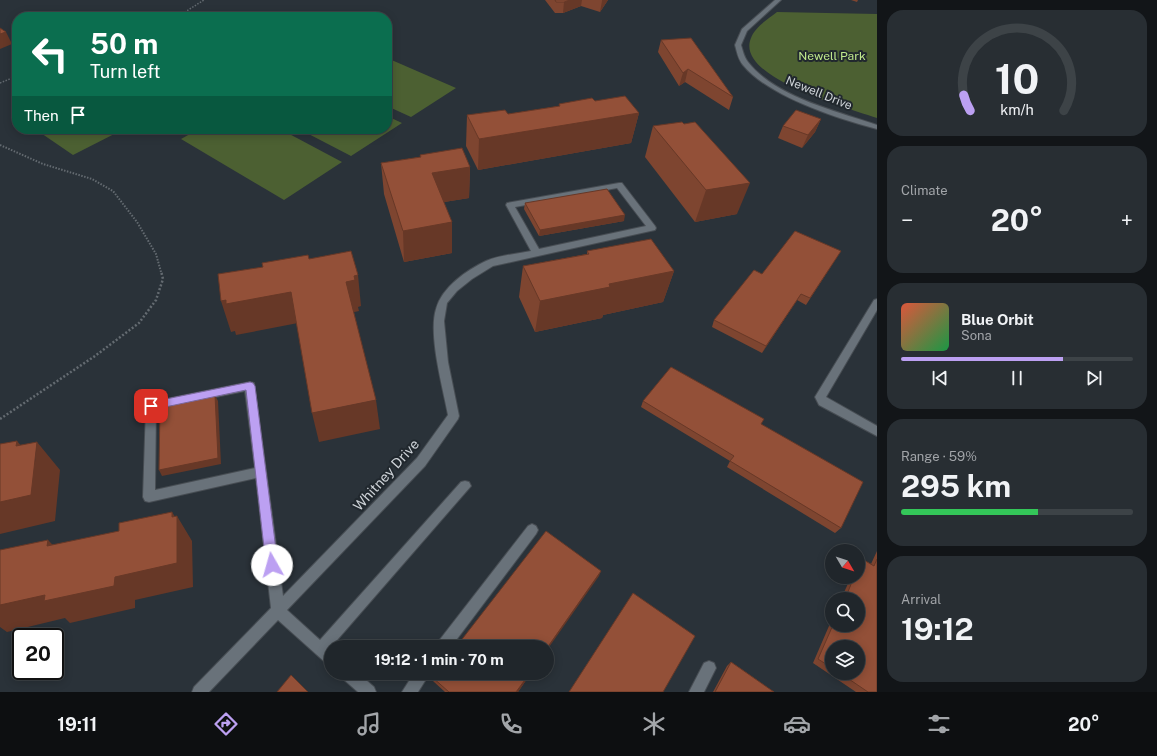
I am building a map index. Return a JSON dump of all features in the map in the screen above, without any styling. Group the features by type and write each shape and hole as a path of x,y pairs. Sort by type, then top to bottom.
{"street":[{"name":"Newell Drive","path":"778,0 744,30 738,45 744,62 764,82 799,100 877,127"},
{"name":"Whitney Drive","path":"199,692 421,462 454,416 440,337 440,309 449,294 467,276 490,263 652,228 619,185 510,205 536,252"},
{"path":"877,302 820,397 823,402 877,432"},
{"path":"261,472 149,497 151,406 250,386 261,472 278,611 324,652"},
{"path":"321,649 465,486"},
{"path":"448,640 532,530"},
{"path":"696,692 709,668"},
{"path":"355,680 368,692"},
{"path":"409,692 418,680"}],"path":[{"path":"185,12 204,0"},
{"path":"0,83 12,78"},
{"path":"0,145 42,164 92,180 113,191 137,222 156,254 163,279 156,300 139,323 95,356 0,419"}],"green space":[{"name":"Newell Park","path":"777,12 877,14 877,118 798,90 777,79 760,66 751,53 751,38 766,20"},
{"path":"392,60 456,88 411,117 392,108"},
{"path":"392,118 402,123 392,129"},
{"path":"42,134 114,134 73,155"},
{"path":"190,134 289,134 342,162 284,200 181,139"},
{"path":"309,134 385,134 351,156"}],"building":[{"path":"555,0 570,0 556,2"},
{"path":"0,28 6,32 0,34"},
{"path":"691,38 733,97 688,69 683,73 661,40"},
{"path":"625,96 639,113 479,139 467,115 505,110 508,114 560,106 559,104 592,98 595,101"},
{"path":"796,110 821,119 808,135 783,126"},
{"path":"682,122 684,124 695,122 750,183 706,190 653,126"},
{"path":"462,148 470,167 432,173 452,222 403,231 381,163 421,157 420,155"},
{"path":"607,189 625,215 540,230 525,203"},
{"path":"795,231 841,251 810,298 801,294 766,346 714,320 754,270 762,274"},
{"path":"651,239 674,271 609,284 610,287 540,301 523,266 589,254 587,251"},
{"path":"351,251 358,275 354,276 355,280 346,282 376,400 312,413 291,292 226,304 226,300 221,301 218,274 263,267 262,263 308,255 309,259"},
{"path":"671,367 764,419 761,424 863,482 841,528 730,461 734,456 643,401"},
{"path":"215,395 218,458 159,470 160,406"},
{"path":"17,441 16,446 37,442 31,495 0,502 0,444"},
{"path":"172,512 172,517 177,516 177,563 115,577 114,586 44,601 45,595 0,605 0,550 48,540 47,546 119,531 119,523"},
{"path":"546,531 601,571 553,640 461,640"},
{"path":"877,559 877,692 868,692 850,680 865,680 865,640 826,640 830,632 865,632 865,592 848,592 851,584 865,584 865,561 874,566"},
{"path":"633,593 695,636 663,692 569,692"},
{"path":"825,643 825,664 818,659"},
{"path":"731,662 774,692 715,692"},
{"path":"291,675 308,692 277,692"},
{"path":"435,680 525,680 516,692 449,692"}],"route":[{"path":"151,406 250,386 272,565"}]}
